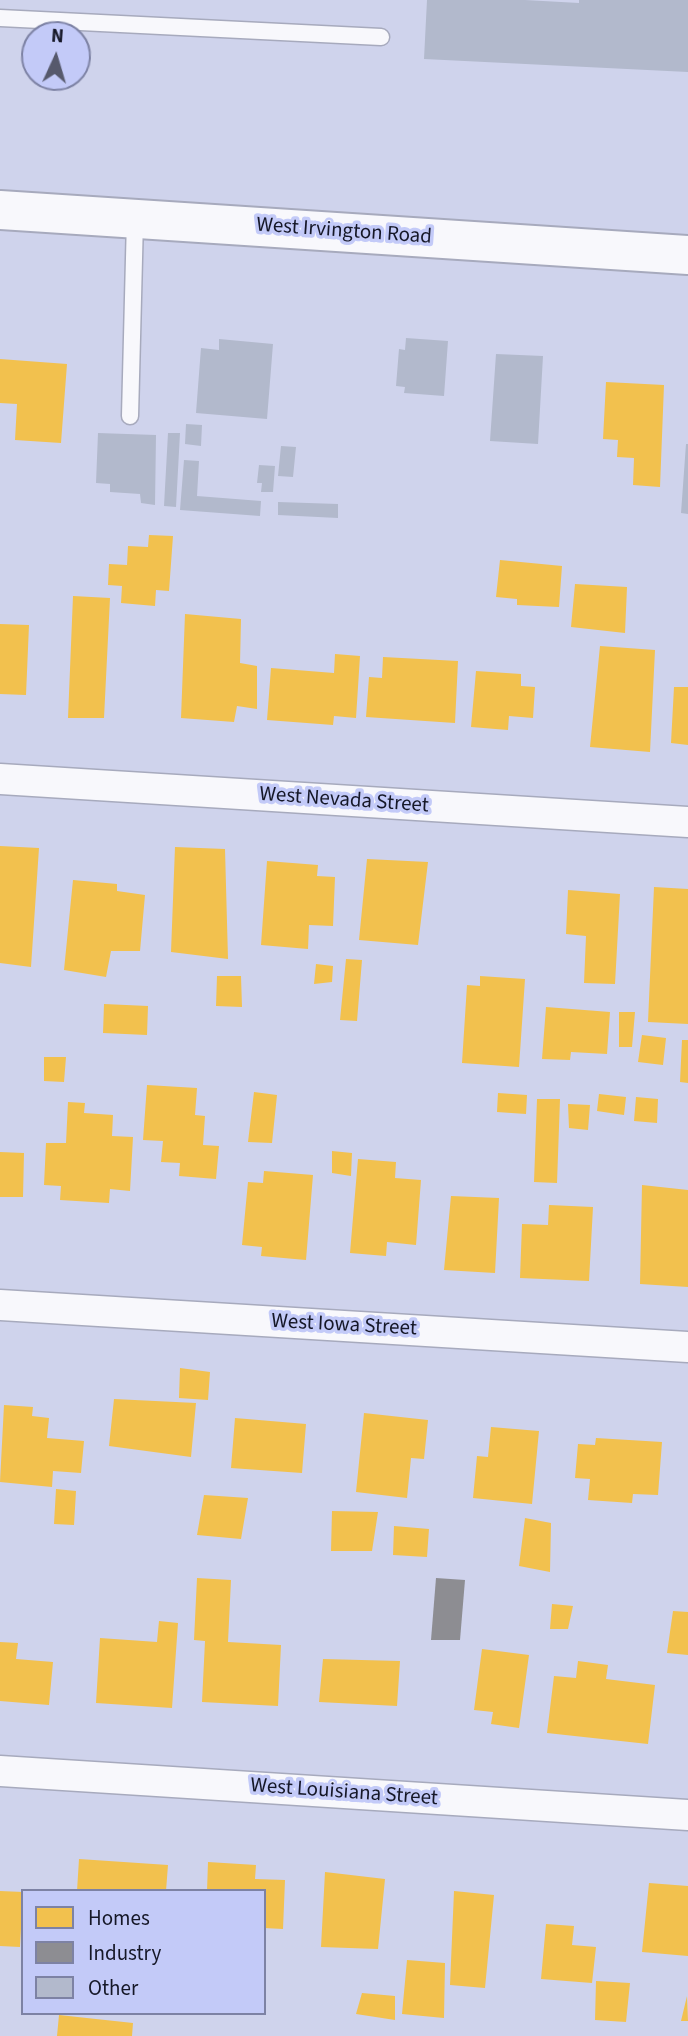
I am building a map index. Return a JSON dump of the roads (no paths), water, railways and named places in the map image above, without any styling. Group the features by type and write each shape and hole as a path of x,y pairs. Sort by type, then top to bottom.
{"main road":[{"name":"West Irvington Road","path":"0,210 688,255"}],"street":[{"name":"West Nevada Street","path":"0,779 688,822"},
{"name":"West Iowa Street","path":"0,1306 688,1347"},
{"name":"West Louisiana Street","path":"0,1771 688,1815"}],"lane":[{"path":"0,18 381,37"},
{"path":"130,416 135,219"}]}
